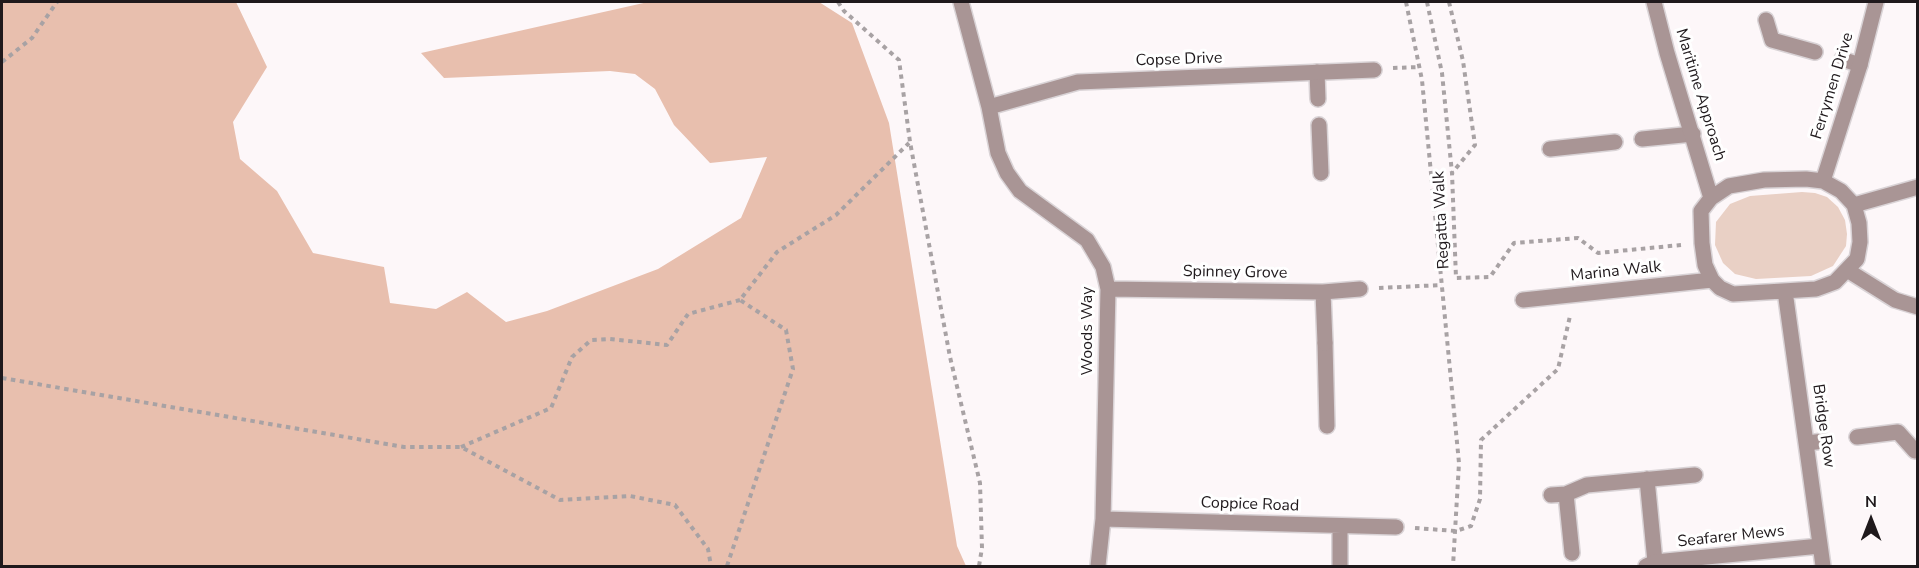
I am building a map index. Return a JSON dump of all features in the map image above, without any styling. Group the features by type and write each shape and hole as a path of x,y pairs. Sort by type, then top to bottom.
{"street":[{"name":"Woods Way","path":"961,2 989,107 998,153 1006,173 1020,191 1088,240 1103,267 1108,289 1103,519 1098,567"},
{"name":"Maritime Approach","path":"1654,2 1711,198"},
{"name":"Ferrymen Drive","path":"1823,181 1860,65 1876,2"},
{"path":"1766,20 1772,40 1815,52"},
{"path":"1842,59 1860,65"},
{"name":"Copse Drive","path":"989,107 1078,82 1374,70"},
{"path":"1317,72 1318,99"},
{"path":"1319,126 1321,173"},
{"path":"1642,139 1694,134"},
{"path":"1550,149 1615,142"},
{"path":"1764,180 1823,181 1841,191 1854,205 1859,223 1860,243 1857,259 1835,282 1816,289 1732,294 1720,288 1712,280 1705,265 1701,211 1711,198 1729,186 1764,180"},
{"path":"1854,205 1917,187"},
{"path":"1847,270 1895,300 1917,307"},
{"name":"Marina Walk","path":"1523,300 1712,280"},
{"name":"Spinney Grove","path":"1108,289 1323,292 1360,289"},
{"name":"Bridge Row","path":"1785,291 1823,567"},
{"path":"1323,292 1327,426"},
{"path":"1857,437 1898,432 1915,451"},
{"path":"1807,442 1824,441"},
{"path":"1572,553 1558,495 1587,485 1695,475"},
{"path":"1647,479 1650,564"},
{"name":"Coppice Road","path":"1103,519 1396,527"},
{"path":"1340,567 1341,526"},
{"name":"Seafarer Mews","path":"1650,564 1820,546"}],"path":[{"path":"2,62 32,38 57,2"},
{"path":"838,2 844,11 899,60 910,142 950,357 980,483 982,548 979,567"},
{"path":"1406,2 1422,80 1459,463 1454,567"},
{"name":"Regatta Walk","path":"1428,2 1442,73 1452,173 1456,278 1490,277 1514,243 1578,238 1598,253 1702,243"},
{"path":"1449,2 1463,61 1475,145 1452,173"},
{"path":"2,378 404,447 461,447 551,408 572,357 591,340 610,339 667,345 687,314 740,300 777,252 836,215 910,142"},
{"path":"1360,289 1442,285"},
{"path":"1396,527 1456,531 1471,526 1480,499 1481,440 1558,369 1575,294"},
{"path":"727,567 793,369 786,330 740,300"},
{"path":"461,447 560,500 630,496 675,505 708,549 711,567"}],"shaded area":[{"path":"2,2 236,2 267,67 233,122 240,159 277,191 313,253 384,267 390,303 436,309 467,292 506,322 547,311 658,269 741,218 767,157 710,163 674,125 655,89 635,74 610,71 444,78 421,53 648,2 819,2 852,23 889,123 957,546 966,566 2,566"},
{"path":"1802,192 1827,197 1838,207 1845,220 1846,246 1833,266 1811,276 1756,279 1735,274 1723,263 1715,245 1716,222 1730,204 1750,196"}]}
